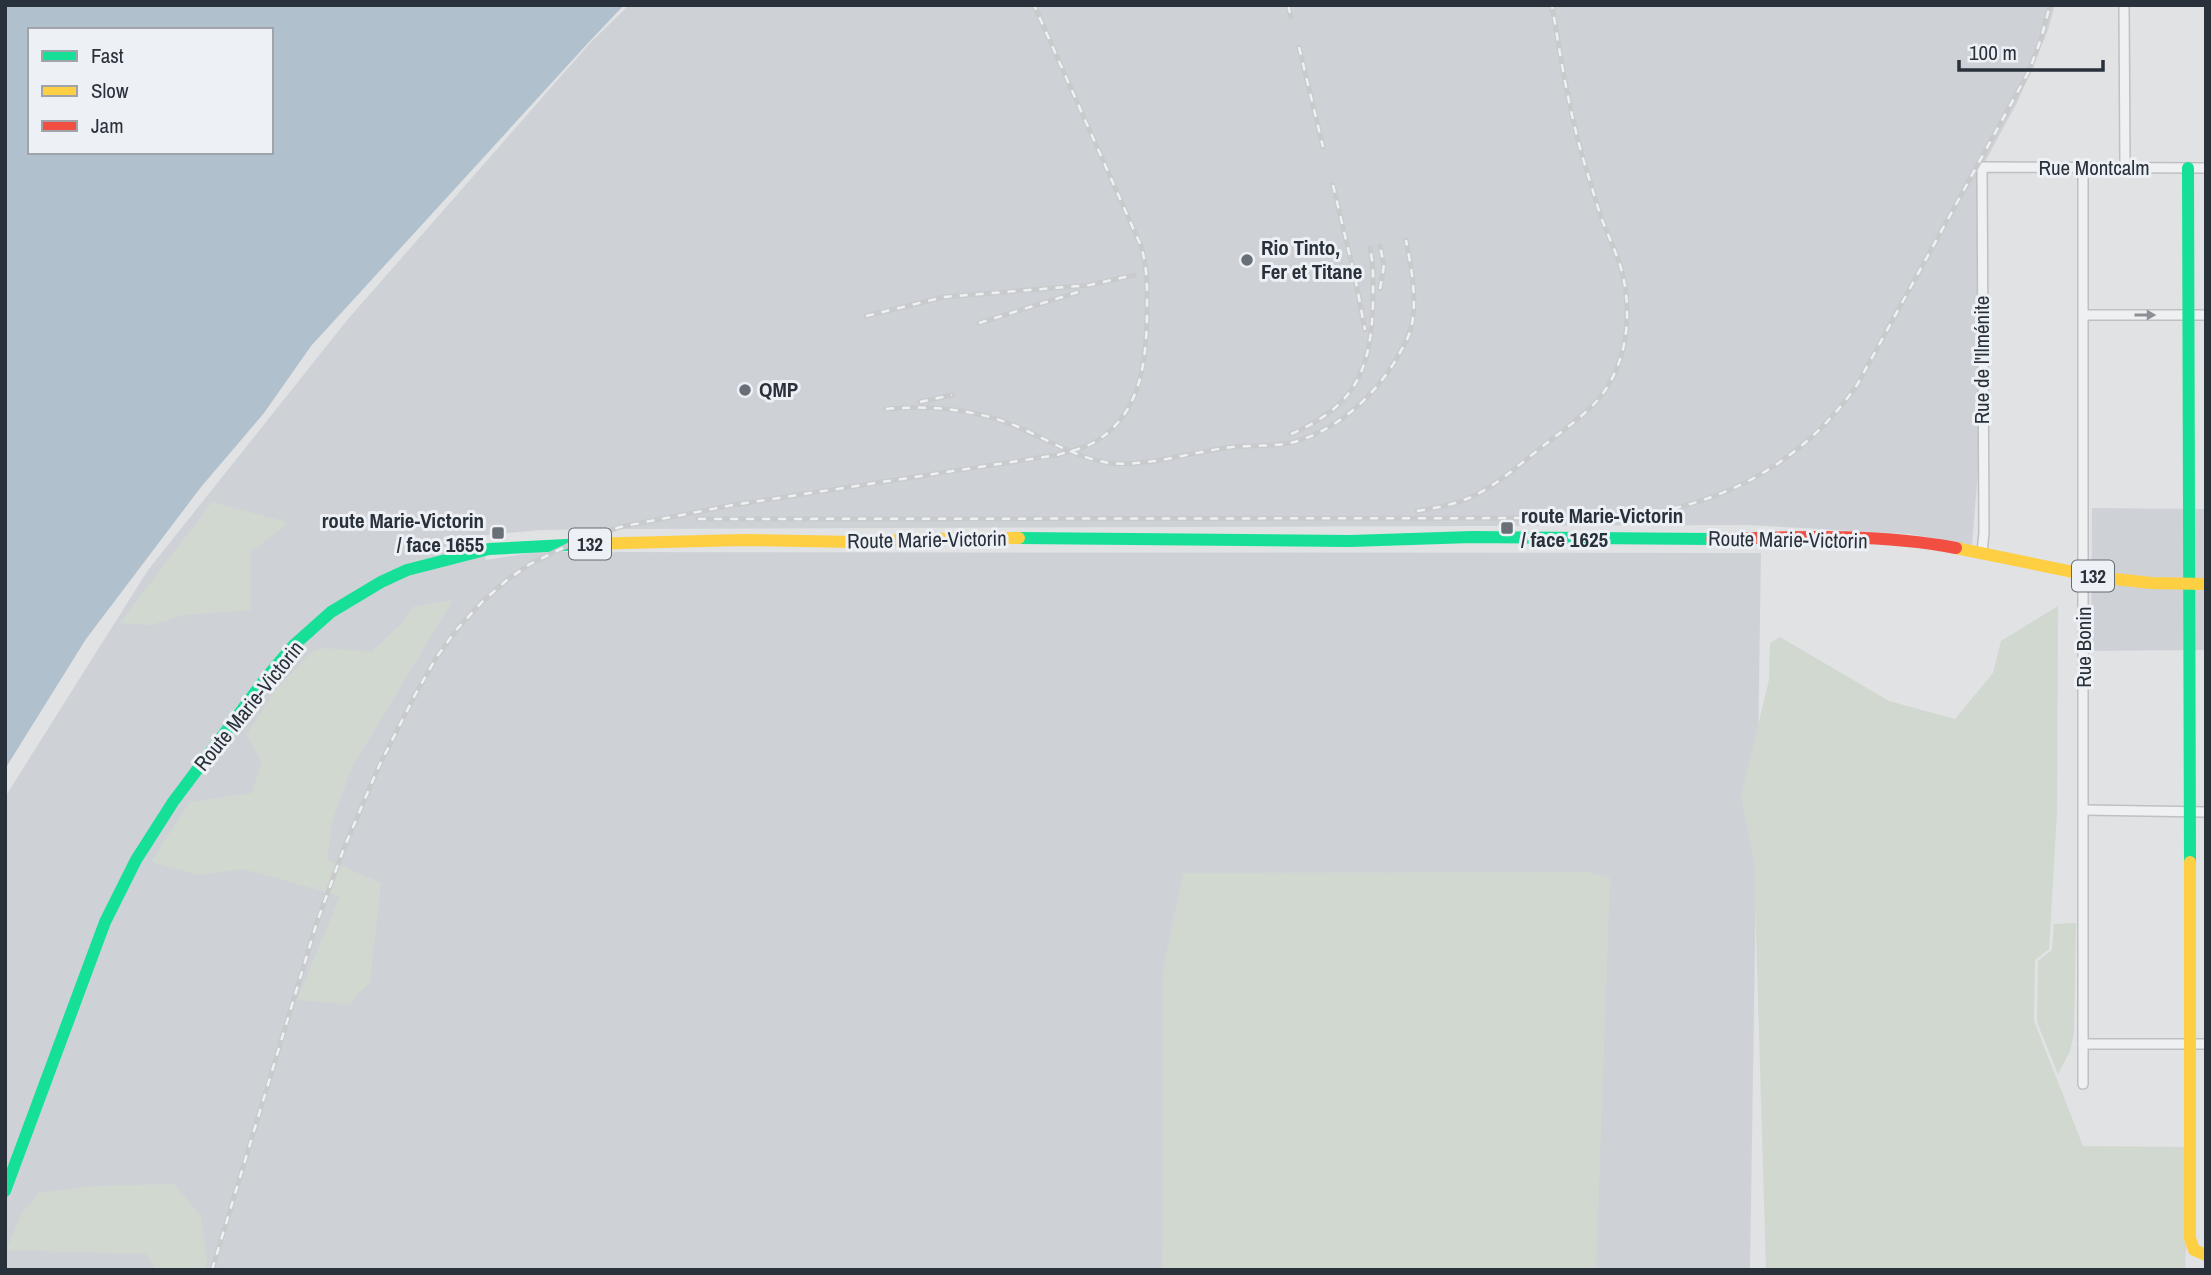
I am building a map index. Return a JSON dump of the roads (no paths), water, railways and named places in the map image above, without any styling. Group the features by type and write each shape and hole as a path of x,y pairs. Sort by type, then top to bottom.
{"main road":[{"path":"2188,168 2190,1238 2193,1250 2206,1255"},
{"name":"Route Marie-Victorin","path":"5,1191 105,922 146,843 173,802 266,678 294,645 331,612 407,570 461,555 504,547 743,540 856,542 1001,538 1350,541 1472,537 1801,537 1928,543 2084,575 2129,581 2206,584"}],"street":[{"path":"2124,5 2125,168"},
{"name":"Rue Montcalm","path":"1982,167 2206,168"},
{"name":"Rue de l'Ilménite","path":"1982,167 1982,552"},
{"name":"Rue Bonin","path":"2083,168 2083,1084"},
{"path":"2084,315 2206,315"},
{"path":"2085,810 2206,812"},
{"path":"2084,1044 2206,1044"}],"water":[{"path":"5,5 624,5 311,346 264,413 201,487 86,639 5,769"}],"railway":[{"path":"212,1270 317,922 344,848 379,766 415,695 436,658 457,629 483,601 530,564 571,544 620,527 733,505 1057,455 1093,443 1112,429 1124,415 1138,385 1145,350 1147,289 1143,255 1034,5"},
{"path":"1288,5 1291,17"},
{"path":"1417,511 1469,498 1507,475 1596,402 1615,373 1621,357 1627,323 1625,289 1620,265 1601,217 1581,151 1552,5"},
{"path":"698,519 1603,518 1678,507 1713,496 1778,464 1807,441 1857,385 2029,71 2050,5"},
{"path":"1299,47 1323,147"},
{"path":"1333,185 1365,330"},
{"path":"886,409 935,408 968,412 1000,420 1073,453 1109,463 1152,461 1225,448 1298,441 1329,427 1355,408 1378,385 1404,346 1411,328 1414,303 1406,240"},
{"path":"1380,246 1384,265 1380,289"},
{"path":"1291,434 1331,411 1356,383 1363,366 1372,326 1373,268 1370,248"},
{"path":"866,316 944,297 1090,285 1134,275"},
{"path":"979,323 1078,292"},
{"path":"920,402 952,395"}],"place":[{"name":"Rio Tinto, Fer et Titane","path":"1247,260"},
{"name":"QMP","path":"745,390"},
{"name":"route Marie-Victorin / face 1625","path":"1507,528"},
{"name":"route Marie-Victorin / face 1655","path":"498,533"}]}
